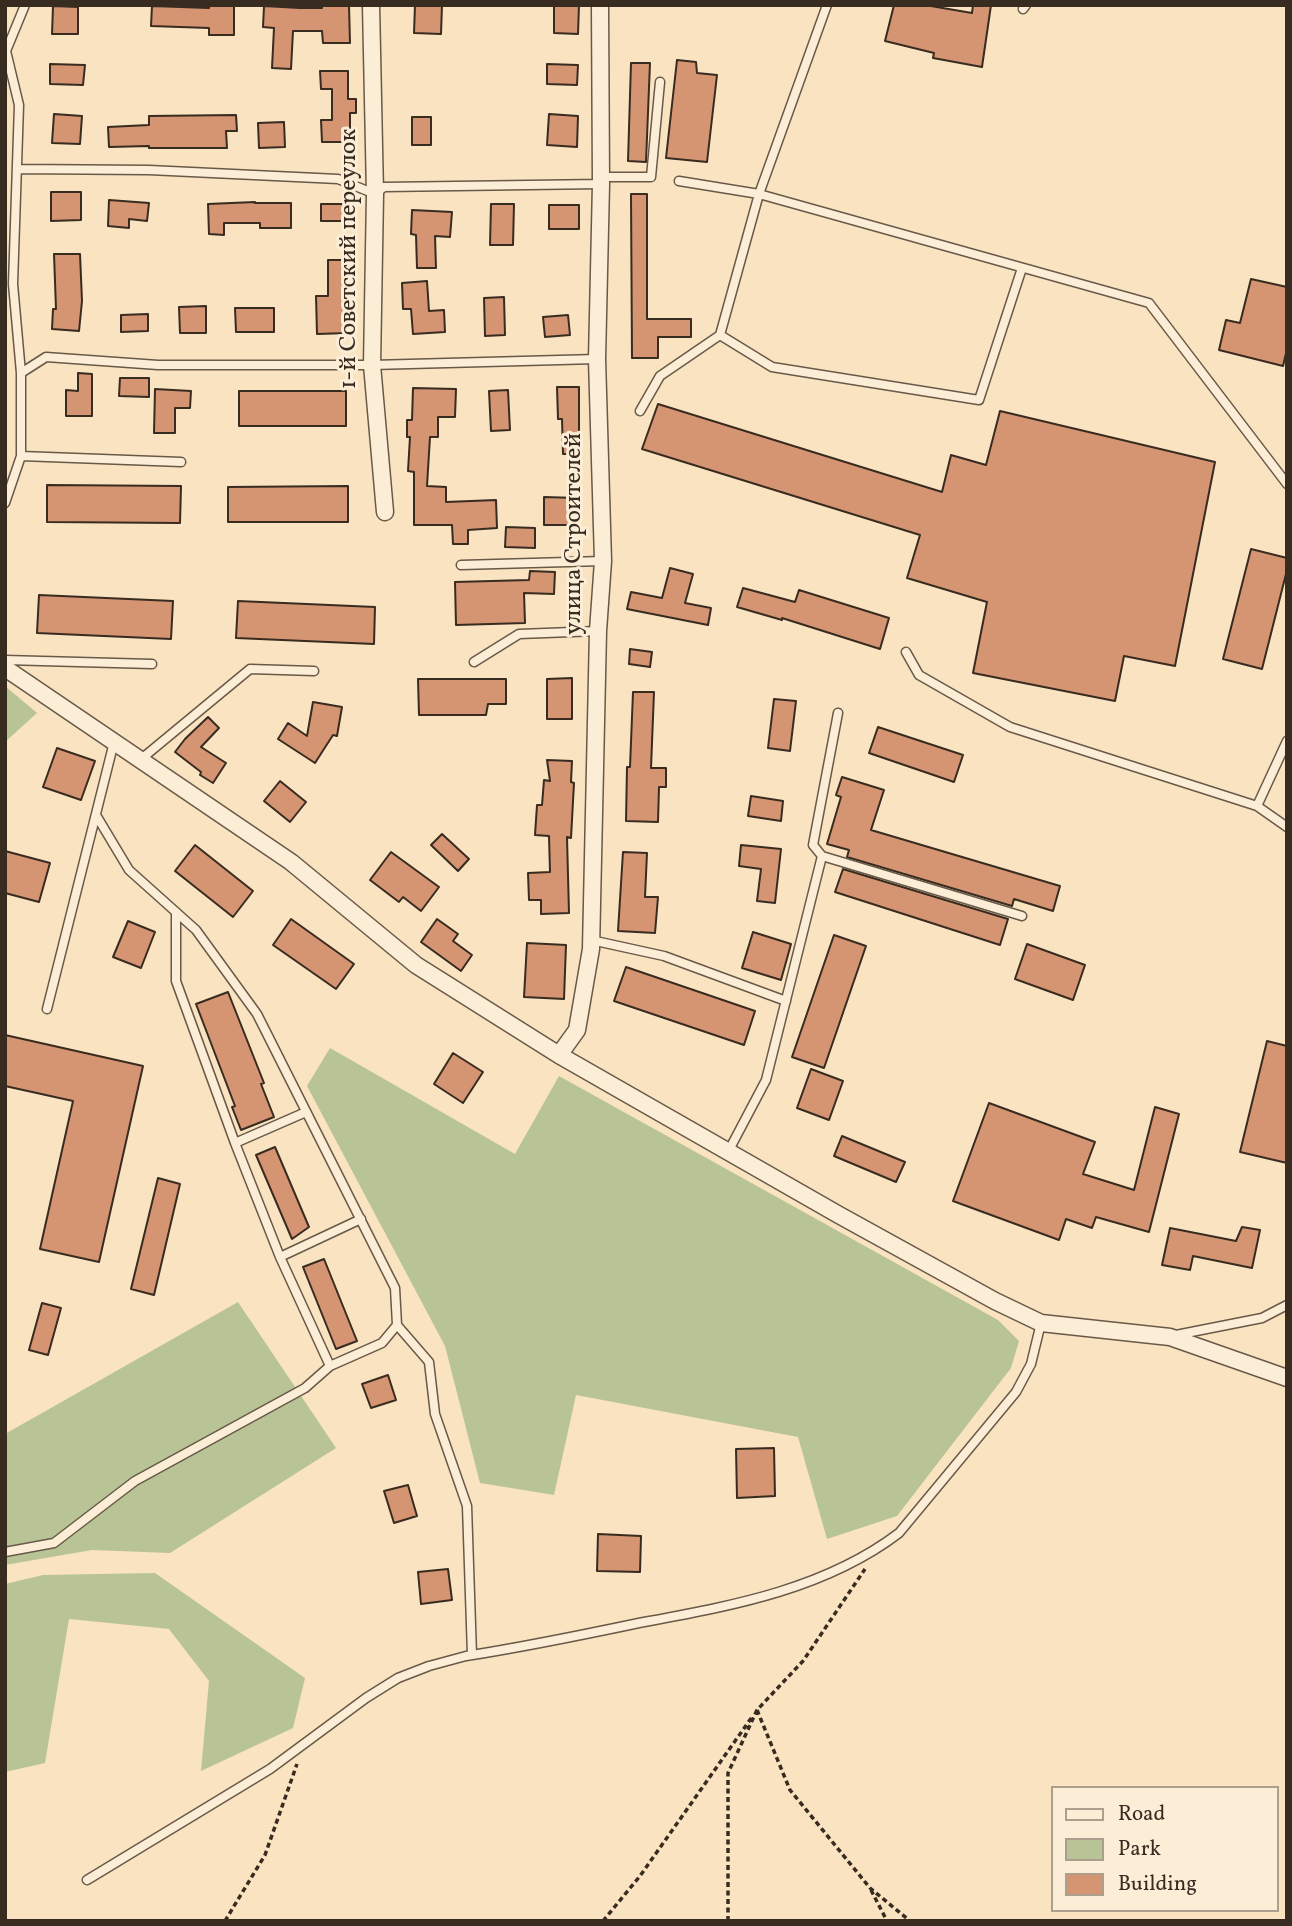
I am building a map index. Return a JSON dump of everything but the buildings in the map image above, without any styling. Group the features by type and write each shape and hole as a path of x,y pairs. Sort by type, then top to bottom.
{"street":[{"name":"1-й Советский переулок","path":"371,5 374,194 372,365 384,512"},
{"name":"улица Строителей","path":"559,1055 577,1030 591,940 598,631 603,561 597,359 601,181 600,5"},
{"path":"5,668 291,862 415,965 559,1055 995,1301 1041,1323 1170,1337 1287,1378"}],"lane":[{"path":"5,503 21,456 21,373 13,284 19,105 6,51 26,5"},
{"path":"640,411 660,376 720,335 759,194 827,5"},
{"path":"18,169 149,170 338,179 374,194 384,187 601,181 651,177 660,82"},
{"path":"679,180 759,194 1149,303 1287,484"},
{"path":"720,335 772,367 979,400 1022,268"},
{"path":"21,373 46,356 158,365 372,365 597,359"},
{"path":"21,456 181,462"},
{"path":"461,565 603,561"},
{"path":"474,662 519,634 598,631"},
{"path":"906,652 919,675 1010,727 1257,806 1287,827"},
{"path":"5,660 152,664"},
{"path":"140,760 250,669 314,671"},
{"path":"838,713 813,845 822,856 1022,916"},
{"path":"1257,806 1287,741"},
{"path":"47,1009 114,743"},
{"path":"96,815 129,870 196,930 257,1014 395,1288 397,1325 429,1362 435,1414 467,1506 472,1655"},
{"path":"728,1152 766,1080 822,856"},
{"path":"176,912 176,981 280,1257 330,1366"},
{"path":"591,940 664,956 786,1001"},
{"path":"236,1143 306,1112"},
{"path":"280,1257 361,1219"},
{"path":"1170,1337 1262,1318 1287,1305"},
{"path":"87,1880 270,1769 366,1698 398,1678 429,1666 472,1655 683,1615 767,1596 853,1563 880,1548 900,1533 1016,1392 1031,1364 1041,1323"},
{"path":"5,1552 54,1543 135,1481 305,1388 330,1366 382,1343 397,1325"}],"path":[{"path":"603,1921 640,1876 757,1710 803,1661 880,1548"},
{"path":"757,1710 790,1790 870,1888 910,1921"},
{"path":"728,1921 728,1773 757,1710"},
{"path":"225,1921 265,1855 305,1743"},
{"path":"870,1888 887,1921"}],"green space":[{"path":"5,686 37,713 5,742"},
{"path":"330,1048 515,1154 559,1076 998,1320 1019,1341 1011,1368 897,1516 827,1539 798,1437 576,1395 554,1495 480,1483 445,1346 307,1086"},
{"path":"238,1302 336,1448 170,1553 92,1550 5,1565 5,1434"},
{"path":"155,1573 305,1678 293,1728 201,1771 209,1681 169,1629 69,1619 45,1763 5,1772 5,1584 43,1575"}]}
